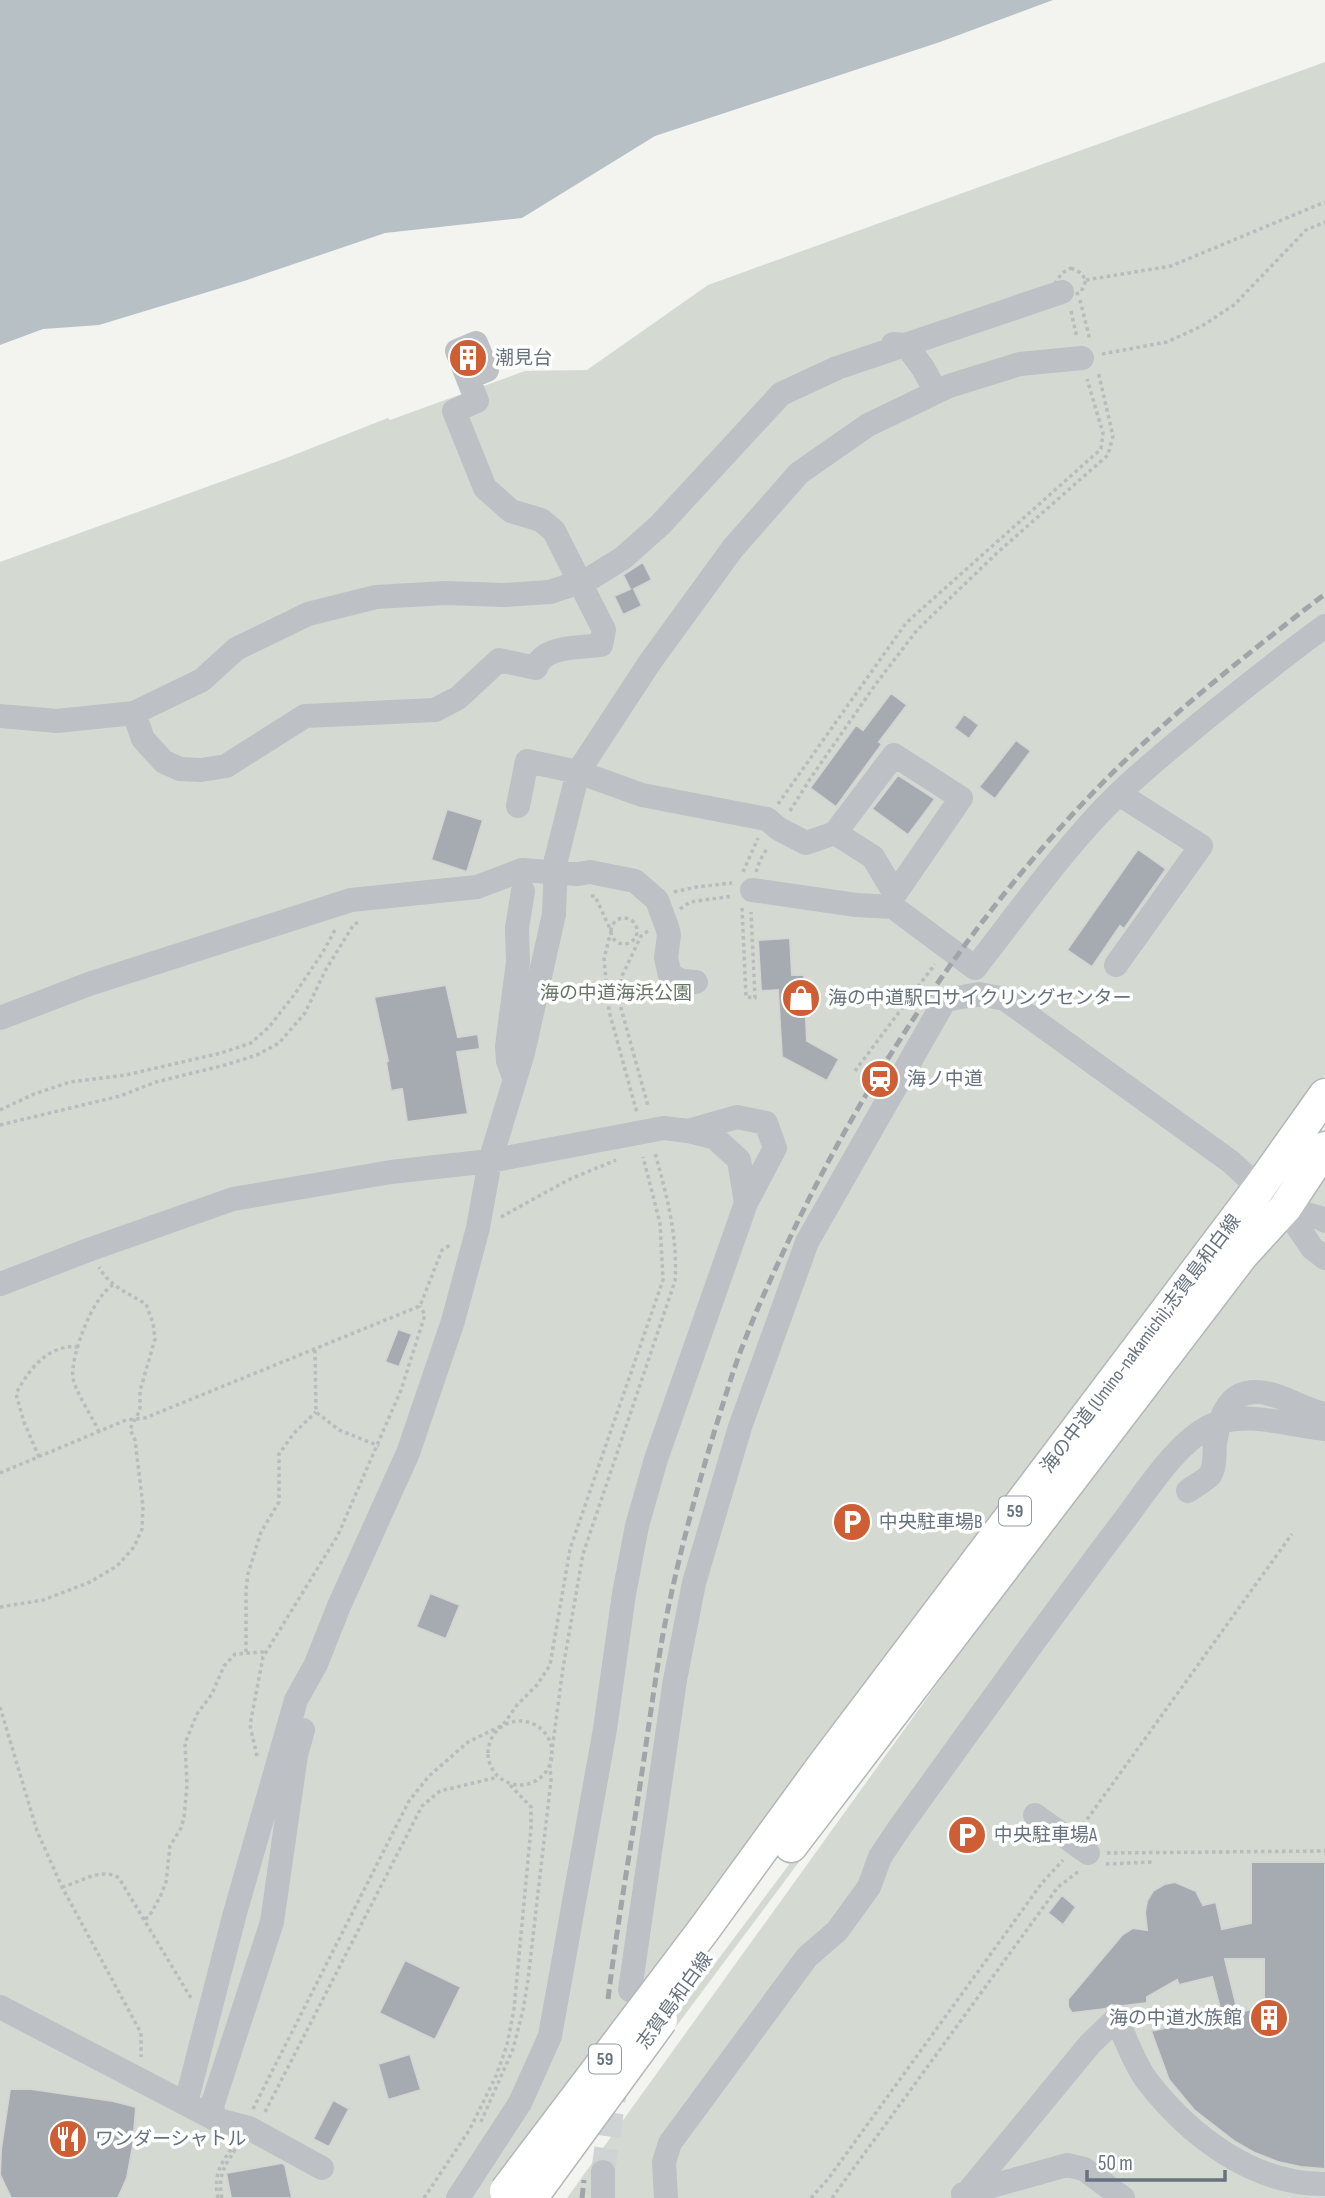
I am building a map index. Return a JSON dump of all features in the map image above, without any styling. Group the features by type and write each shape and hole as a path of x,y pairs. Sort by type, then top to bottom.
{"main road":[{"name":"海の中道 (Umino-nakamichi);志賀島和白線","path":"712,1934 822,1767 1259,1188 1325,1094"},
{"name":"海の中道 (Umino-nakamichi);志賀島和白線","path":"712,1934 1242,1255 1285,1208 1325,1148"},
{"name":"志賀島和白線","path":"513,2196 712,1934"}],"lane":[{"path":"0,716 57,721 134,713 202,680 236,649 308,614 376,597 550,592 589,579 623,558 660,526 781,394 837,368 1069,294"},
{"path":"878,342 905,345 923,368 936,392"},
{"path":"188,2104 210,2007 296,1700 316,1664 408,1453 453,1321 478,1228 490,1161 523,1053 554,914 556,860 578,772 650,662 733,548 799,473 868,425 949,386 1020,364 1088,357"},
{"path":"134,713 143,739 164,762 180,769 201,770 226,766 306,716 435,710 458,698 499,660 536,668 538,660 553,651 601,645 604,630 554,531 541,520 511,511 485,488 454,411 477,401 468,378"},
{"path":"835,833 873,857 894,900 975,968 1058,861 1119,794 1170,747 1325,626"},
{"path":"519,806 527,761 578,772 642,795 773,824 806,843 835,833 894,755 961,798 894,900 856,905 747,894"},
{"path":"1116,965 1201,846 1119,794"},
{"path":"0,1018 89,984 351,900 477,887 522,870 578,874 590,872 635,881 657,900 669,935 666,958 670,975 682,981 696,982"},
{"path":"515,1080 508,1061 507,1046 519,962 517,928 523,891"},
{"path":"630,1990 675,1680 694,1583 740,1427 807,1242 945,1000 979,994 1004,999 1231,1162 1285,1208 1311,1248 1325,1258"},
{"path":"458,2198 520,2103 550,2036 603,1743 636,1526 656,1459 746,1203 775,1148 766,1123 737,1117 688,1131"},
{"path":"0,1284 233,1199 353,1178 490,1161 664,1128 715,1138 739,1160 746,1203"},
{"path":"739,1160 758,1159 775,1148"},
{"path":"1285,1208 1325,1221"},
{"path":"1188,1491 1209,1475 1214,1461 1219,1423 1228,1403 1238,1394 1259,1392 1276,1396 1310,1412 1325,1414"},
{"path":"666,2198 664,2162 670,2143 807,1957 837,1931 869,1887 880,1857 900,1827 1084,1573 1184,1444 1210,1426 1230,1420 1267,1419 1325,1429"},
{"path":"215,2119 212,2106 272,1922 296,1755 310,1703 316,1664"},
{"path":"1035,1815 1087,1857"},
{"path":"0,2007 215,2119 249,2128 322,2168"},
{"path":"960,2195 1090,2044 1116,2019 1146,2080 1180,2118 1216,2147 1245,2165 1273,2176 1325,2184"},
{"path":"960,2195 1067,2165 1084,2169 1123,2198"},
{"path":"603,2172 603,2198"}],"path":[{"path":"1086,280 1171,266 1325,202"},
{"path":"1088,357 1167,342 1202,326 1234,305 1306,230 1325,222"},
{"path":"671,893 696,887 726,885 741,880 744,866 905,623 1101,449 1103,433 1088,357 1069,294"},
{"path":"747,894 755,998 746,997 747,894 773,824 810,779 917,630 998,552 1108,455 1113,436 1105,396 1088,357 1069,294"},
{"path":"584,894 595,896 611,931 615,940 624,944 634,940 637,931 634,921 624,917 615,921 611,931 604,959 609,1011 636,1113"},
{"path":"671,916 690,902 747,894"},
{"path":"0,1110 34,1094 70,1082 126,1076 251,1043 269,1027 294,995 340,921"},
{"path":"0,1125 120,1096 156,1082 257,1055 279,1043 305,1013 354,923 365,921"},
{"path":"648,1106 621,1008 621,978 641,936 651,929"},
{"path":"855,1071 935,964"},
{"path":"509,1784 521,1786 534,1783 544,1775 550,1765 563,1668 583,1554 675,1281 673,1221 655,1153"},
{"path":"0,1473 126,1420 145,1418 420,1306 442,1250 568,1180 626,1156"},
{"path":"424,2198 470,2129 496,2076 507,2045 514,2008 531,1808 489,1765 487,1749 492,1735 537,1685 550,1665 570,1549 663,1280 660,1223 643,1157"},
{"path":"0,1607 43,1600 90,1582 117,1566 134,1547 142,1529 135,1440 130,1429 140,1410 140,1391 155,1339 153,1323 146,1304 104,1277 91,1249"},
{"path":"99,1432 73,1380 75,1358 99,1299 113,1285"},
{"path":"39,1457 16,1394 36,1362 52,1353 72,1346 78,1347"},
{"path":"246,1652 248,1574 261,1532 279,1502 279,1454 294,1433 316,1412 316,1350"},
{"path":"316,1412 339,1430 379,1446"},
{"path":"832,2198 1058,1887 1087,1857 1292,1534"},
{"path":"145,1919 149,1917 161,1895 166,1882 170,1846 184,1818 187,1785 185,1743 197,1714 212,1694 224,1666 235,1654 265,1653"},
{"path":"0,1706 37,1831 62,1887 141,2033 141,2063"},
{"path":"249,2128 254,2107 409,1801 429,1776 468,1742 519,1720 534,1724 547,1734 552,1749 551,1780 523,2010 513,2049 478,2127"},
{"path":"220,2198 216,2186 219,2168 239,2137 264,2115 422,1806 440,1791 498,1777"},
{"path":"1087,1857 1325,1852"},
{"path":"811,2198 828,2179 1057,1865 1074,1854 1152,1862"},
{"path":"62,1887 101,1874 109,1873 119,1878 192,2001"}],"green space":[{"name":"海の中道海浜公園","path":"1325,62 1325,1075 1283,1136 987,1522 567,2088 491,2198 0,2198 0,562 281,460 388,418 390,420 525,371 587,370 708,285"},
{"path":"1325,1147 1325,2198 567,2198 986,1616 943,1669 672,2032 631,2076"}],"shaded area":[{"path":"0,0 1053,0 940,42 655,136 522,218 385,233 244,281 99,325 43,329 0,345"}],"building":[{"path":"643,562 652,580 634,589 642,606 623,615 614,596 630,589 623,575"},
{"path":"891,693 907,705 836,807 810,788 856,725 863,730"},
{"path":"964,714 979,725 969,739 954,728"},
{"path":"1016,740 1031,751 995,799 979,787"},
{"path":"898,775 935,799 908,835 872,809"},
{"path":"447,809 483,820 467,872 431,860"},
{"path":"1138,849 1166,869 1124,929 1120,926 1092,967 1067,950"},
{"path":"790,938 792,975 804,975 807,1041 839,1059 827,1081 782,1057 778,990 761,991 758,940"},
{"path":"446,985 458,1037 478,1034 480,1049 457,1052 468,1114 407,1122 402,1089 391,1091 388,1061 374,997"},
{"path":"398,1329 412,1334 399,1367 385,1362"},
{"path":"430,1593 460,1605 446,1639 416,1627"},
{"name":"海の中道水族館","path":"1251,1862 1325,1862 1325,2169 1278,2162 1255,2153 1234,2141 1194,2110 1169,2080 1151,2031 1222,2016 1212,1977 1179,1985 1177,1980 1147,1997 1147,2003 1112,2005 1105,2009 1072,2013 1068,2007 1068,1999 1122,1935 1133,1928 1147,1930 1147,1901 1153,1891 1165,1884 1175,1882 1196,1891 1203,1905 1216,1902 1222,1929 1251,1923","holes":["1225,1959 1264,1959 1264,2007 1238,2012"]},
{"path":"1062,1895 1076,1907 1063,1925 1048,1913"},
{"path":"405,1960 461,1987 435,2040 379,2013"},
{"path":"410,2054 421,2090 388,2100 378,2064"},
{"name":"ワンダーシャトル","path":"10,2089 31,2089 136,2107 127,2178 118,2198 11,2198 0,2175"},
{"path":"333,2100 349,2109 329,2147 313,2139"},
{"path":"282,2163 285,2165 292,2198 231,2198 226,2173"}],"tunnel":[{"path":"603,2172 616,2083"}],"railway":[{"path":"608,1999 659,1655 684,1541 740,1351 820,1177 856,1111 939,981 984,919 1032,860 1083,803 1158,730 1228,670 1325,594"},
{"path":"582,2198 584,2180"}],"place":[{"name":"潮見台","path":"468,358"},
{"name":"海の中道駅口サイクリングセンター","path":"801,998"},
{"name":"海ノ中道","path":"880,1079"},
{"name":"中央駐車場B","path":"852,1522"},
{"name":"中央駐車場A","path":"967,1835"},
{"name":"海の中道水族館","path":"1269,2018"},
{"name":"ワンダーシャトル","path":"68,2139"}]}
